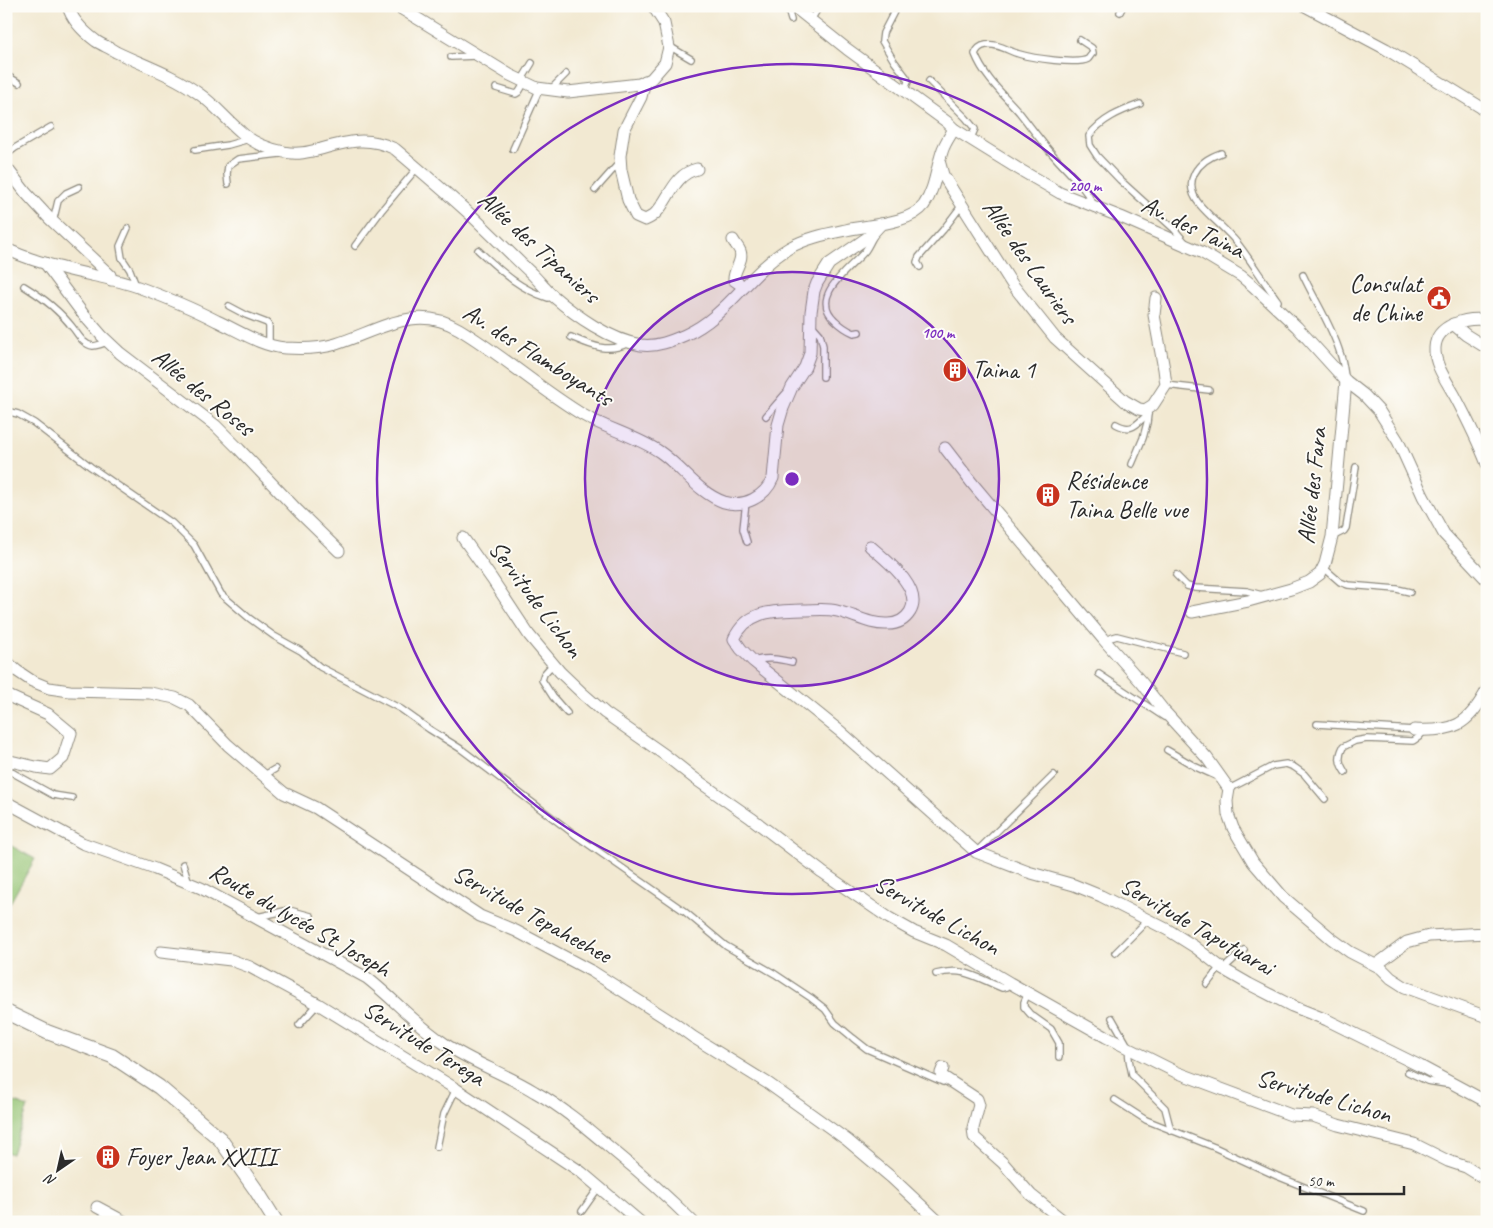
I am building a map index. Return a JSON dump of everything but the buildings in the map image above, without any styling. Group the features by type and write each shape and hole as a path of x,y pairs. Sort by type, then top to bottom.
{"street":[{"name":"Allée des Tipaniers","path":"68,6 75,21 98,42 191,88 213,104 249,139 271,149 287,153 304,153 350,142 366,141 382,142 395,149 471,216 552,295 575,313 629,342 652,346 665,343 706,324 725,308 767,264 781,253 803,241 845,230 901,219 919,211 933,188 942,152 954,129"},
{"path":"398,6 523,82 545,89 568,92 639,84 650,80 664,63 669,46 664,23 653,6"},
{"name":"Av. des Taina","path":"793,6 860,60 947,122 954,129 1043,183 1060,193 1188,245 1241,276 1298,327 1346,381 1379,410 1398,441 1423,496 1444,534 1487,580"},
{"path":"1305,6 1386,49 1487,111"},
{"path":"645,82 641,97 624,130 622,141 621,162 624,184 630,205 636,216 645,220 651,218 681,178 692,170 698,169"},
{"name":"Allée des Lauriers","path":"940,162 943,175 1012,284 1055,338 1075,362 1125,401 1147,412"},
{"path":"6,167 26,193 53,222 110,275 111,280"},
{"path":"746,502 758,497 770,484 782,408 792,387 805,367 810,353 814,291 829,264 865,240 881,224"},
{"path":"733,240 741,256 733,274 734,280 744,288"},
{"name":"Av. des Flamboyants","path":"6,249 30,259 136,286 183,305 257,341 282,348 310,348 334,345 401,320 429,319 446,323 472,338 584,416 644,442 663,454 706,492 716,498 737,504 746,502"},
{"name":"Allée des Roses","path":"45,263 108,342 144,373 216,426 339,551"},
{"path":"1147,412 1166,385 1154,315 1156,298"},
{"path":"1487,320 1467,319 1453,324 1441,334 1435,347 1436,358 1441,370 1481,448 1487,464"},
{"path":"1453,324 1487,348"},
{"name":"Allée des Fara","path":"1192,612 1291,589 1309,582 1320,574 1332,537 1346,381"},
{"path":"945,448 989,504 1104,640 1208,758 1229,789 1228,814 1233,828 1252,862 1282,897 1332,939 1350,952 1376,965 1405,987 1487,1017"},
{"name":"Servitude Lichon","path":"463,538 529,635 553,664 582,693 605,713 889,918 914,932 946,945 1062,1012 1176,1072 1291,1115 1313,1116 1338,1125 1414,1144 1487,1180"},
{"path":"870,546 894,568 911,588 913,607 907,617 900,622 888,624 873,622 836,610 774,610 751,619 738,630 734,639 753,662 842,732 976,852"},
{"name":"Servitude Tepaheehee","path":"6,661 32,681 49,688 70,692 150,693 175,698 189,705 228,745 284,793 316,808 480,916 516,931 593,972 769,1084 847,1140 892,1178 939,1222"},
{"path":"1420,730 1448,729 1457,724 1472,714 1487,690"},
{"path":"6,695 48,714 71,733 63,758 50,769 6,760"},
{"name":"Route du lycée St Joseph","path":"6,802 82,844 189,883 367,978 422,1027 447,1046 511,1078 556,1105 640,1172 693,1222"},
{"name":"Servitude Taputuarai","path":"976,852 1028,872 1074,885 1146,918 1168,930 1222,968 1249,984 1292,1006 1328,1020 1487,1102"},
{"path":"1376,965 1406,942 1429,936 1487,933"},
{"name":"Servitude Terega","path":"161,952 232,960 250,966 318,1004 456,1089 581,1172 640,1222"},
{"path":"1054,998 1062,1012"},
{"path":"6,1012 47,1032 112,1056 159,1087 220,1139 276,1222"},
{"path":"942,1068 942,1076 978,1098 972,1128 974,1136 1003,1163 1031,1195 1065,1222"},
{"path":"97,1206 125,1222"}],"lane":[{"path":"411,14 413,10 421,6"},
{"path":"787,6 791,20"},
{"path":"811,20 817,10 816,6"},
{"path":"897,6 883,33 882,41 907,78 908,82 904,91"},
{"path":"1080,40 1092,48 1093,53 1088,59 1078,62 1041,59 1018,54 995,45 984,45 978,48 975,54 987,76 1038,138 1088,193 1095,207"},
{"path":"669,46 691,59"},
{"path":"451,57 478,56"},
{"path":"496,88 516,94 532,64"},
{"path":"513,149 545,89 566,74"},
{"path":"6,75 19,83"},
{"path":"930,81 966,118 974,129 971,138"},
{"path":"1140,104 1118,113 1094,129 1089,136 1090,145 1097,156 1120,180 1174,229 1188,245"},
{"path":"6,155 51,127"},
{"path":"194,150 228,145 249,139"},
{"path":"228,184 226,174 228,166 238,159 287,153"},
{"path":"1221,153 1210,157 1196,171 1192,182 1194,193 1199,204 1242,250 1278,301 1276,306"},
{"path":"595,190 621,162"},
{"path":"355,246 417,168"},
{"path":"53,222 58,201 66,193 79,187"},
{"path":"920,267 917,262 919,257 962,205"},
{"path":"859,332 848,331 830,316 826,308 827,298 836,280 865,250 881,224"},
{"path":"128,228 120,246 122,258 130,270 136,286"},
{"path":"478,250 521,287 548,298 552,295"},
{"name":"Allée des Fara","path":"1303,275 1331,329 1340,353 1346,381"},
{"path":"24,286 38,294 55,309 70,324 82,341 92,346 108,342"},
{"path":"229,306 268,323 269,344"},
{"path":"811,324 820,334 823,346 823,377"},
{"path":"571,337 596,347 620,347 629,342"},
{"path":"1166,385 1209,390"},
{"path":"766,416 792,387"},
{"path":"6,411 18,414 34,423 114,483 172,523 194,545 221,594 274,636 301,651 320,667 395,706 461,749 549,816 684,911 726,946 775,974 811,998 825,1009 835,1023 867,1049 948,1084 978,1101"},
{"path":"1116,424 1130,429 1147,412"},
{"path":"1132,464 1145,430 1147,412"},
{"path":"1332,537 1346,528 1356,466"},
{"path":"746,502 743,529 747,542"},
{"path":"1323,567 1340,582 1348,585 1397,589 1410,592"},
{"path":"1176,575 1187,586 1195,588 1247,591 1264,596"},
{"path":"1104,640 1117,636 1183,653"},
{"path":"753,662 761,659 792,662"},
{"path":"553,664 544,674 542,680 567,713"},
{"path":"1099,674 1180,728"},
{"path":"1317,724 1420,730 1420,737 1413,741 1367,739 1342,747 1339,756 1340,764 1345,772"},
{"path":"1167,750 1196,767 1222,779"},
{"path":"1229,789 1273,766 1286,764 1304,774 1325,800"},
{"path":"263,776 275,768"},
{"path":"6,769 53,795 72,798"},
{"path":"976,852 1054,775"},
{"path":"183,864 189,883"},
{"path":"255,918 290,910 311,916"},
{"path":"1114,953 1142,926 1146,918"},
{"path":"1207,984 1222,968 1244,950"},
{"path":"936,974 945,971 970,973 1002,988 1010,983"},
{"path":"1028,993 1024,1007 1050,1029 1059,1043 1060,1057"},
{"path":"299,1025 318,1004"},
{"path":"1112,1018 1130,1049 1128,1054 1132,1075 1165,1108 1171,1130"},
{"path":"1408,1072 1427,1081 1448,1085 1454,1084"},
{"path":"437,1148 444,1114 456,1089"},
{"path":"1115,1100 1146,1120 1214,1147 1277,1176 1364,1210"},
{"path":"582,1211 599,1187"}],"green space":[{"path":"6,843 35,859 6,910"},
{"path":"6,1099 28,1107 12,1154 6,1152"}],"place":[{"name":"Consulat de Chine","path":"1439,298"},
{"name":"Taina 1","path":"955,370"},
{"name":"Résidence Taina Belle vue","path":"1048,495"},
{"name":"Foyer Jean XXIII","path":"108,1157"}]}
